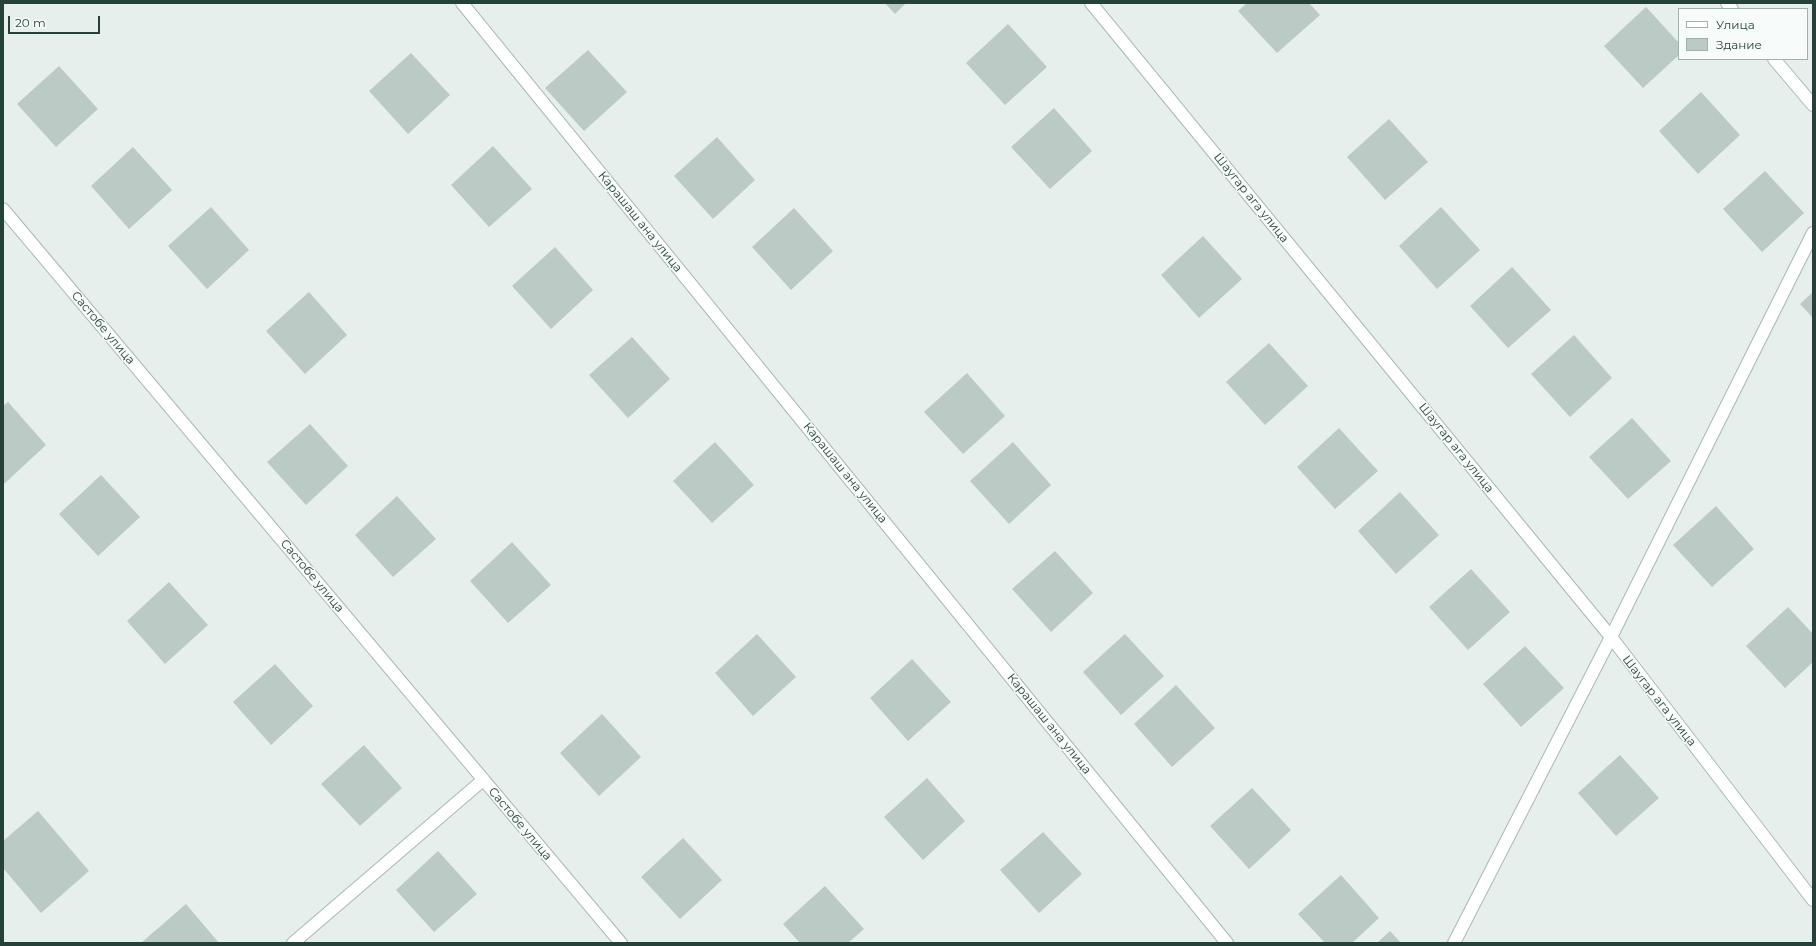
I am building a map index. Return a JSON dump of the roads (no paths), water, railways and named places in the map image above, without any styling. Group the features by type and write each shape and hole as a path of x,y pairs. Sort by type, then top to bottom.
{"street":[{"name":"Карашаш ана улица","path":"462,3 1227,943"},
{"name":"Шаугар ага улица","path":"1091,3 1611,637 1813,900"},
{"path":"1775,60 1813,106"},
{"name":"Састобе улица","path":"3,209 621,943"},
{"path":"1454,943 1611,637 1813,233"},
{"path":"293,943 483,780"}]}
